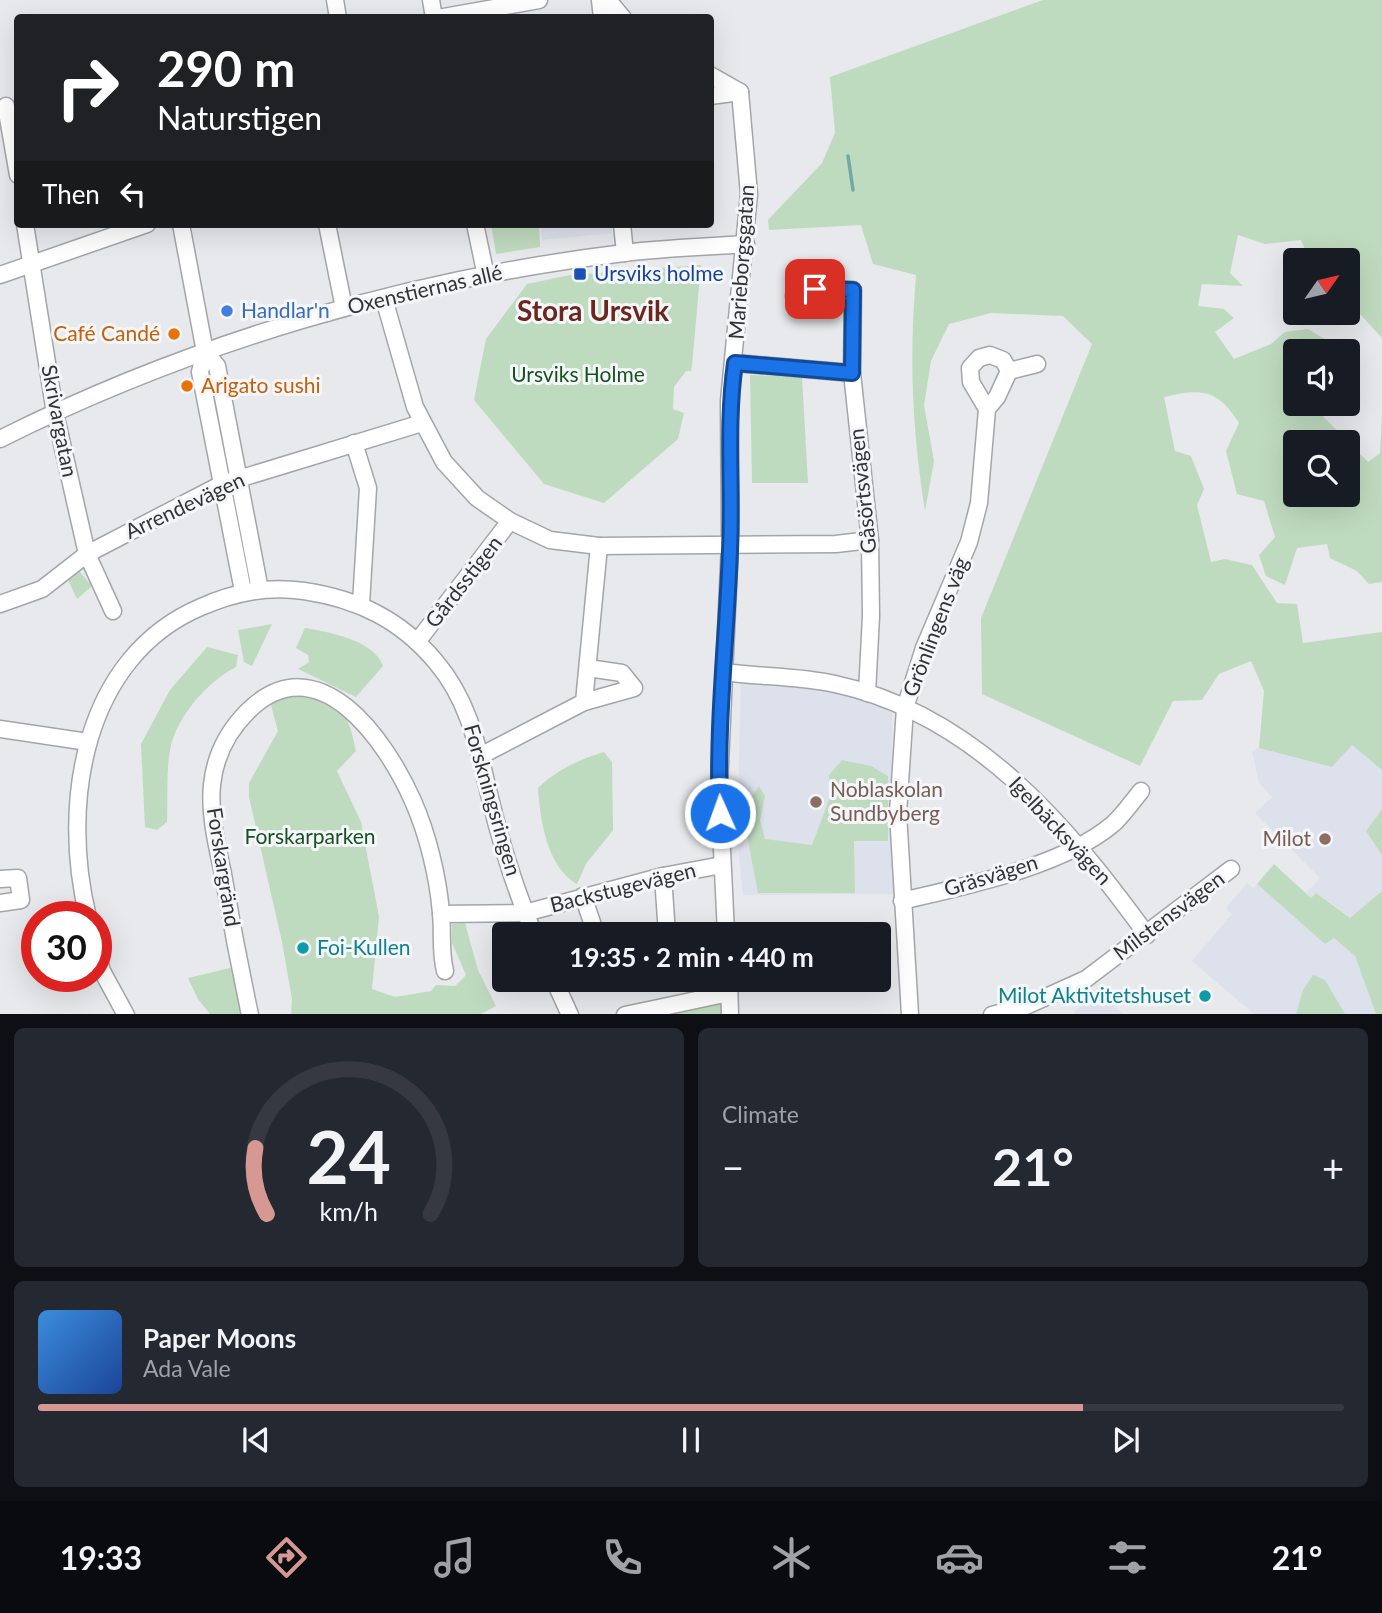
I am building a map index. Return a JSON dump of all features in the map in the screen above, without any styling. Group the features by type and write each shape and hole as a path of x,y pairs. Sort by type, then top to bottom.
{"street":[{"path":"459,14 539,0"},
{"path":"608,0 620,14"},
{"path":"714,77 740,92"},
{"path":"714,95 740,92"},
{"name":"Marieborgsgatan","path":"725,922 719,786 730,543 729,401 735,363 750,194 740,92"},
{"path":"8,105 14,147"},
{"name":"Skrivargatan","path":"27,228 55,413 88,554 113,611"},
{"path":"0,275 135,228"},
{"path":"182,228 205,352 200,372 222,484 251,591"},
{"path":"328,228 344,308"},
{"path":"476,228 486,276"},
{"path":"622,228 625,253"},
{"name":"Oxenstiernas allé","path":"0,439 55,413 205,352 344,308 486,276 625,253 746,244"},
{"name":"Gåsörtsvägen","path":"794,296 815,289 853,290 852,373 870,540 871,616 867,693"},
{"path":"384,299 422,423 444,462 477,498 510,521 550,540 599,545 836,544 870,540"},
{"path":"205,352 217,366 238,479 251,591"},
{"name":"Grönlingens väg","path":"910,1014 898,813 905,708 924,648 969,542 979,503 986,409 971,382 971,368 979,358 990,355 1003,360 1009,371 997,397 986,409"},
{"path":"735,363 852,373"},
{"path":"1009,371 1037,364"},
{"path":"205,397 222,393"},
{"name":"Arrendevägen","path":"0,604 42,589 88,554 222,484 422,423"},
{"path":"354,443 368,488 361,604"},
{"name":"Gårdsstigen","path":"417,642 510,521"},
{"path":"584,702 599,545"},
{"name":"Forskningsringen","path":"84,901 79,881 77,838 88,742 107,692 140,646 185,614 251,591 301,590 361,604 417,642 457,691 482,755 490,799 529,922"},
{"path":"482,755 584,702 635,688 622,673 588,668"},
{"name":"Igelbäcksvägen","path":"724,672 802,679 867,693 905,708 959,735 1038,801 1078,845 1147,935"},
{"name":"Forskargränd","path":"250,1014 215,835 211,788 216,757 233,726 267,694 300,686 327,693 354,713 377,738 398,771 417,813 433,866 441,914 440,951 445,971"},
{"path":"0,729 88,742"},
{"name":"Gräsvägen","path":"902,901 1024,869 1078,845 1112,824 1141,791"},
{"name":"Backstugevägen","path":"441,914 525,913 663,876 722,865"},
{"name":"Milstensvägen","path":"992,1014 1026,1006 1086,979 1231,869"},
{"path":"663,876 666,922"},
{"path":"0,879 18,878 21,900 0,903"},
{"path":"583,896 592,922"},
{"path":"112,989 126,1014"},
{"path":"560,992 570,1014"},
{"path":"625,1014 707,992"},
{"path":"729,992 730,1014"}],"shaded area":[{"path":"540,228 610,228 611,233 542,240"},
{"name":"Noblaskolan Sundbyberg","path":"741,678 827,689 892,709 894,894 743,895 737,837"},
{"name":"Milot","path":"1352,744 1382,770 1382,809 1366,831 1382,855 1382,891 1351,918 1316,893 1312,898 1306,893 1320,878 1255,813 1272,797 1259,783 1252,751 1259,748 1285,753 1332,767"},
{"path":"1247,883 1253,888 1257,884 1325,943 1334,938 1355,956 1376,1014 1254,1014 1192,961 1232,914 1226,908"},
{"path":"1094,989 1097,992 1123,1014 1073,1014"}],"green space":[{"path":"1043,0 1382,0 1382,338 1360,314 1360,248 1304,248 1301,240 1265,244 1238,235 1230,273 1243,286 1202,284 1198,306 1224,309 1234,318 1215,332 1234,359 1271,344 1285,332 1308,329 1324,339 1283,339 1283,416 1323,416 1337,430 1283,430 1283,507 1360,507 1360,454 1368,462 1380,453 1382,417 1382,582 1369,584 1357,571 1330,558 1327,544 1297,548 1285,585 1266,576 1259,555 1275,537 1264,501 1237,494 1226,451 1239,423 1224,403 1208,394 1188,392 1164,397 1175,451 1191,456 1204,489 1197,505 1211,562 1225,559 1252,565 1277,603 1297,604 1303,643 1382,632 1382,770 1352,745 1332,767 1259,748 1264,691 1251,661 1219,674 1202,700 1173,701 1140,766 982,694 981,618 1092,344 1063,316 991,313 949,324 931,361 924,405 934,461 925,511 913,393 916,275 873,264 861,225 769,230 768,220 822,163 835,133 830,77"},
{"path":"492,228 539,228 540,247 496,254"},
{"name":"Ursviks Holme","path":"701,265 691,371 686,371 674,387 673,409 684,413 678,439 604,503 544,484 474,400 486,339 527,284 570,275"},
{"path":"750,375 802,377 808,483 752,483"},
{"path":"79,571 92,586 77,599 68,580"},
{"path":"272,624 252,666 244,662 238,630"},
{"path":"305,628 338,635 361,644 378,657 383,666 356,697 298,669 309,662 308,655 296,648"},
{"path":"207,647 238,655 236,667 204,691 179,725 170,750 167,822 157,830 145,827 141,744 170,690"},
{"name":"Forskarparken","path":"294,692 321,699 338,708 349,724 356,751 337,771 361,822 379,917 372,989 395,997 431,991 436,985 455,986 466,975 452,943 452,924 465,923 478,970 496,1006 481,1014 291,1014 292,999 282,942 249,797 249,783 278,731 270,702"},
{"path":"604,752 612,762 613,830 586,864 577,884 567,876 552,855 543,828 538,788 569,766"},
{"path":"842,760 871,766 888,776 888,841 854,841 855,893 758,893 742,810 759,786 765,796 760,820 765,839 812,845 829,800 829,775"},
{"path":"1382,809 1382,855 1366,831"},
{"path":"1274,864 1311,898 1316,893 1350,918 1382,891 1382,1014 1376,1014 1355,956 1334,938 1325,944 1257,884"},
{"path":"234,967 243,1014 210,1014 198,999 188,978"},
{"path":"1313,975 1325,980 1345,1014 1296,1014 1303,990"},
{"path":"724,999 722,1014 659,1014"}],"waterway":[{"path":"848,156 853,190"}],"place":[{"name":"Ursviks holme","path":"580,274"},
{"name":"Handlar'n","path":"227,311"},
{"name":"Café Candé","path":"174,334"},
{"name":"Arigato sushi","path":"187,386"},
{"name":"Noblaskolan Sundbyberg","path":"816,802"},
{"name":"Milot","path":"1325,839"},
{"name":"Foi-Kullen","path":"303,948"},
{"name":"Milot Aktivitetshuset","path":"1205,996"}],"district":[{"name":"Stora Ursvik","path":"593,311"}],"route":[{"path":"720,813 730,543 729,401 735,363 852,373 853,290 815,289"}]}
